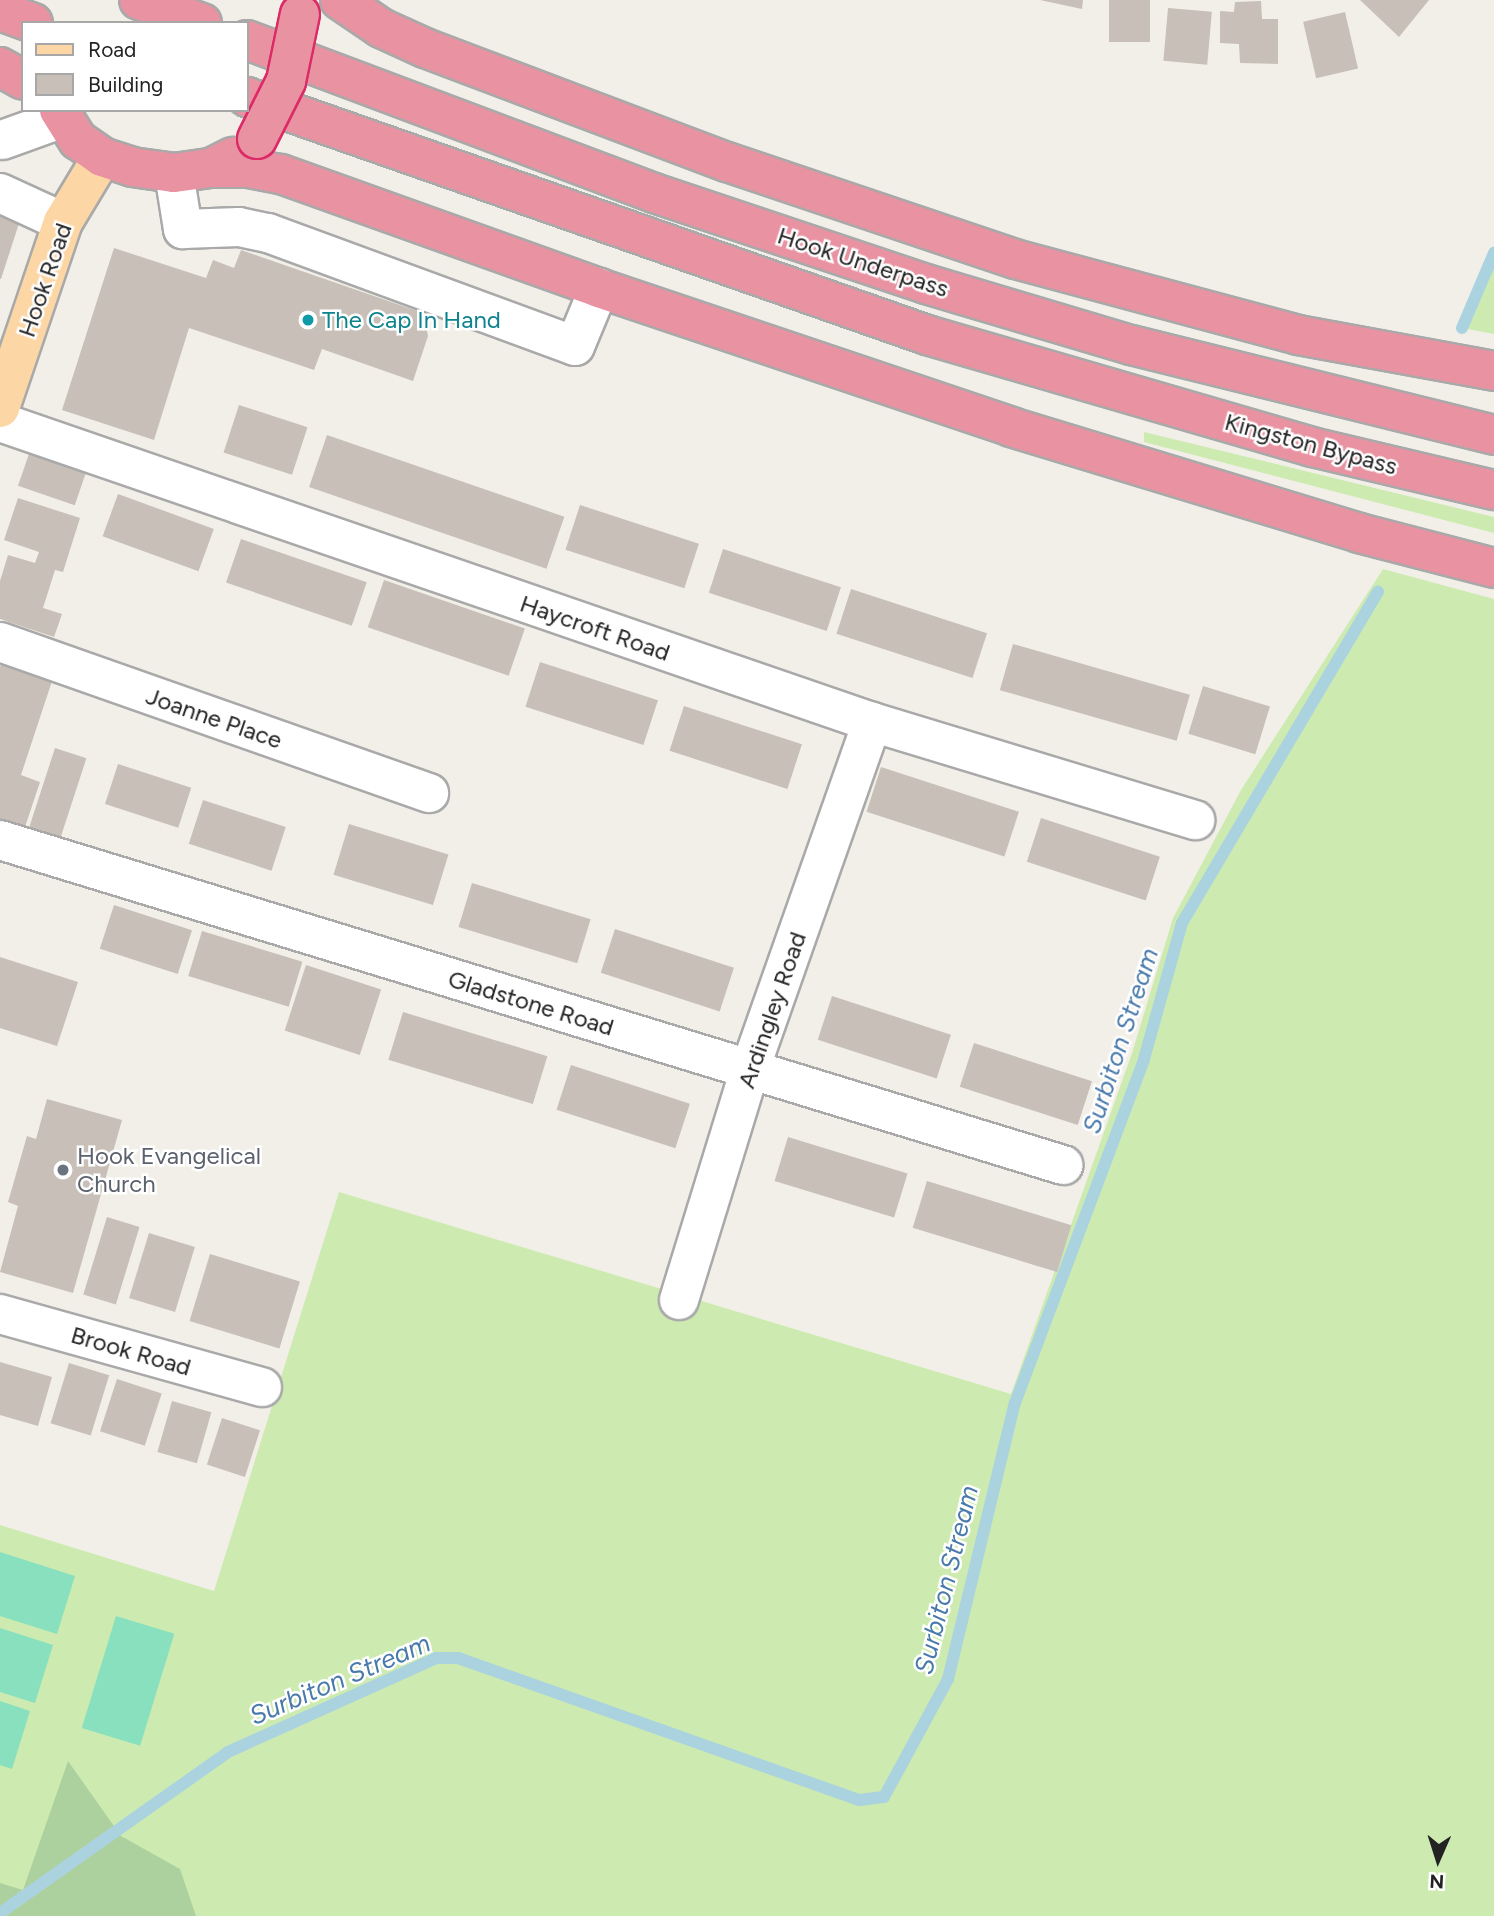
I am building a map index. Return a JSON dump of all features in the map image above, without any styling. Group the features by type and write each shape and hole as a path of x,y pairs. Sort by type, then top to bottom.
{"highway":[{"path":"36,21 38,0"},
{"path":"139,0 197,21"},
{"path":"340,0 381,28 425,48 727,162 1015,260 1298,334 1494,371"},
{"path":"211,168 257,139 286,81 300,7"},
{"path":"0,11 30,21"},
{"name":"Hook Underpass","path":"248,40 654,193 926,284 1131,345 1494,435"},
{"path":"0,67 21,79"},
{"name":"Hook Underpass","path":"248,97 927,335 1129,394"},
{"path":"61,114 78,140 102,157 132,167 174,173 211,168 249,168 281,174 599,288 1011,427 1359,533 1494,568"},
{"name":"Kingston Bypass","path":"1129,394 1312,447 1494,490"}],"main road":[{"name":"Hook Road","path":"0,408 10,347 63,222 102,157"}],"street":[{"path":"1,141 61,114"},
{"path":"174,173 183,229 239,227 268,233 575,346 599,288"},
{"path":"0,193 63,222"},
{"name":"Haycroft Road","path":"0,422 100,459 872,722 1195,820"},
{"name":"Joanne Place","path":"0,642 429,793"},
{"name":"Ardingley Road","path":"679,1300 750,1069 872,722"},
{"name":"Gladstone Road","path":"0,840 1063,1165"},
{"name":"Brook Road","path":"0,1314 262,1387"}],"green space":[{"path":"1494,253 1494,334 1462,328"},
{"path":"1144,432 1494,517 1494,533 1144,442"},
{"path":"1383,569 1494,599 1494,1916 0,1916 0,1525 214,1591 339,1192 1011,1394 1132,1053 1173,918 1241,790"},
{"path":"0,1552 75,1576 57,1634 0,1616"},
{"path":"116,1616 174,1634 140,1746 82,1728"},
{"path":"0,1628 53,1645 35,1703 0,1692"},
{"path":"0,1701 30,1711 12,1769 0,1765"},
{"path":"68,1761 121,1836 180,1869 196,1916 0,1916 0,1883 23,1890"}],"building":[{"path":"1040,0 1083,0 1082,9"},
{"path":"1109,0 1150,0 1150,42 1109,42"},
{"path":"1360,0 1429,0 1399,37"},
{"path":"1261,1 1262,19 1278,19 1278,64 1240,63 1239,44 1220,43 1220,11 1234,12 1235,2"},
{"path":"1168,8 1212,12 1207,65 1163,61"},
{"path":"1345,12 1358,69 1316,78 1303,22"},
{"path":"0,203 23,211 1,279 0,279"},
{"path":"114,248 206,278 213,260 234,268 241,250 423,313 428,336 413,381 322,349 314,370 189,328 154,440 62,410"},
{"path":"239,405 307,427 292,475 224,453"},
{"path":"327,435 564,517 546,569 309,487"},
{"path":"32,445 89,465 75,505 18,486"},
{"path":"118,494 214,529 198,571 103,536"},
{"path":"18,498 80,518 63,572 55,570 43,608 62,614 54,637 0,619 0,581 8,555 35,563 39,552 4,540"},
{"path":"580,505 699,544 684,588 565,550"},
{"path":"241,539 367,582 352,626 226,582"},
{"path":"723,549 841,587 827,631 709,593"},
{"path":"384,580 525,629 509,676 368,627"},
{"path":"851,589 987,633 972,678 836,634"},
{"path":"1013,644 1190,695 1177,741 1000,690"},
{"path":"5,652 56,669 21,775 40,782 22,836 0,829 0,667"},
{"path":"540,662 658,700 643,745 525,707"},
{"path":"1203,686 1270,706 1255,754 1188,734"},
{"path":"684,706 802,744 787,789 669,751"},
{"path":"55,748 86,758 57,849 26,838"},
{"path":"118,764 191,788 178,828 105,804"},
{"path":"881,767 1019,812 1004,857 866,812"},
{"path":"203,800 286,827 272,871 189,844"},
{"path":"1041,818 1160,857 1146,900 1027,862"},
{"path":"349,824 448,854 433,905 334,875"},
{"path":"472,883 591,919 577,963 459,927"},
{"path":"114,905 192,930 178,974 100,949"},
{"path":"615,929 734,968 720,1011 601,973"},
{"path":"202,931 302,962 289,1007 188,976"},
{"path":"0,957 78,982 57,1046 0,1028"},
{"path":"306,965 381,989 360,1055 285,1031"},
{"path":"832,996 951,1035 937,1078 818,1040"},
{"path":"403,1012 547,1056 533,1104 388,1060"},
{"path":"974,1043 1092,1081 1078,1125 960,1087"},
{"path":"571,1065 690,1104 675,1148 556,1110"},
{"name":"Hook Evangelical Church","path":"47,1099 122,1120 73,1293 0,1272 18,1206 8,1202 27,1136 36,1139"},
{"path":"788,1137 908,1174 894,1218 775,1181"},
{"path":"927,1181 1071,1225 1057,1272 913,1228"},
{"path":"107,1217 140,1227 116,1304 83,1294"},
{"path":"149,1233 195,1247 175,1312 129,1298"},
{"path":"210,1254 300,1281 279,1348 190,1321"},
{"path":"0,1362 52,1377 38,1426 0,1415"},
{"path":"69,1363 109,1375 91,1436 51,1423"},
{"path":"117,1379 162,1394 145,1446 100,1431"},
{"path":"172,1401 211,1412 197,1463 157,1452"},
{"path":"222,1418 260,1430 245,1477 207,1465"}],"waterway":[{"name":"Surbiton Stream","path":"1462,328 1494,253"},
{"name":"Surbiton Stream","path":"0,1913 228,1752 436,1658 458,1658 859,1800 884,1797 948,1679 1015,1403 1144,1059 1182,923 1378,592"}],"place":[{"name":"The Cap In Hand","path":"308,320"},
{"name":"Hook Evangelical Church","path":"63,1170"}]}
